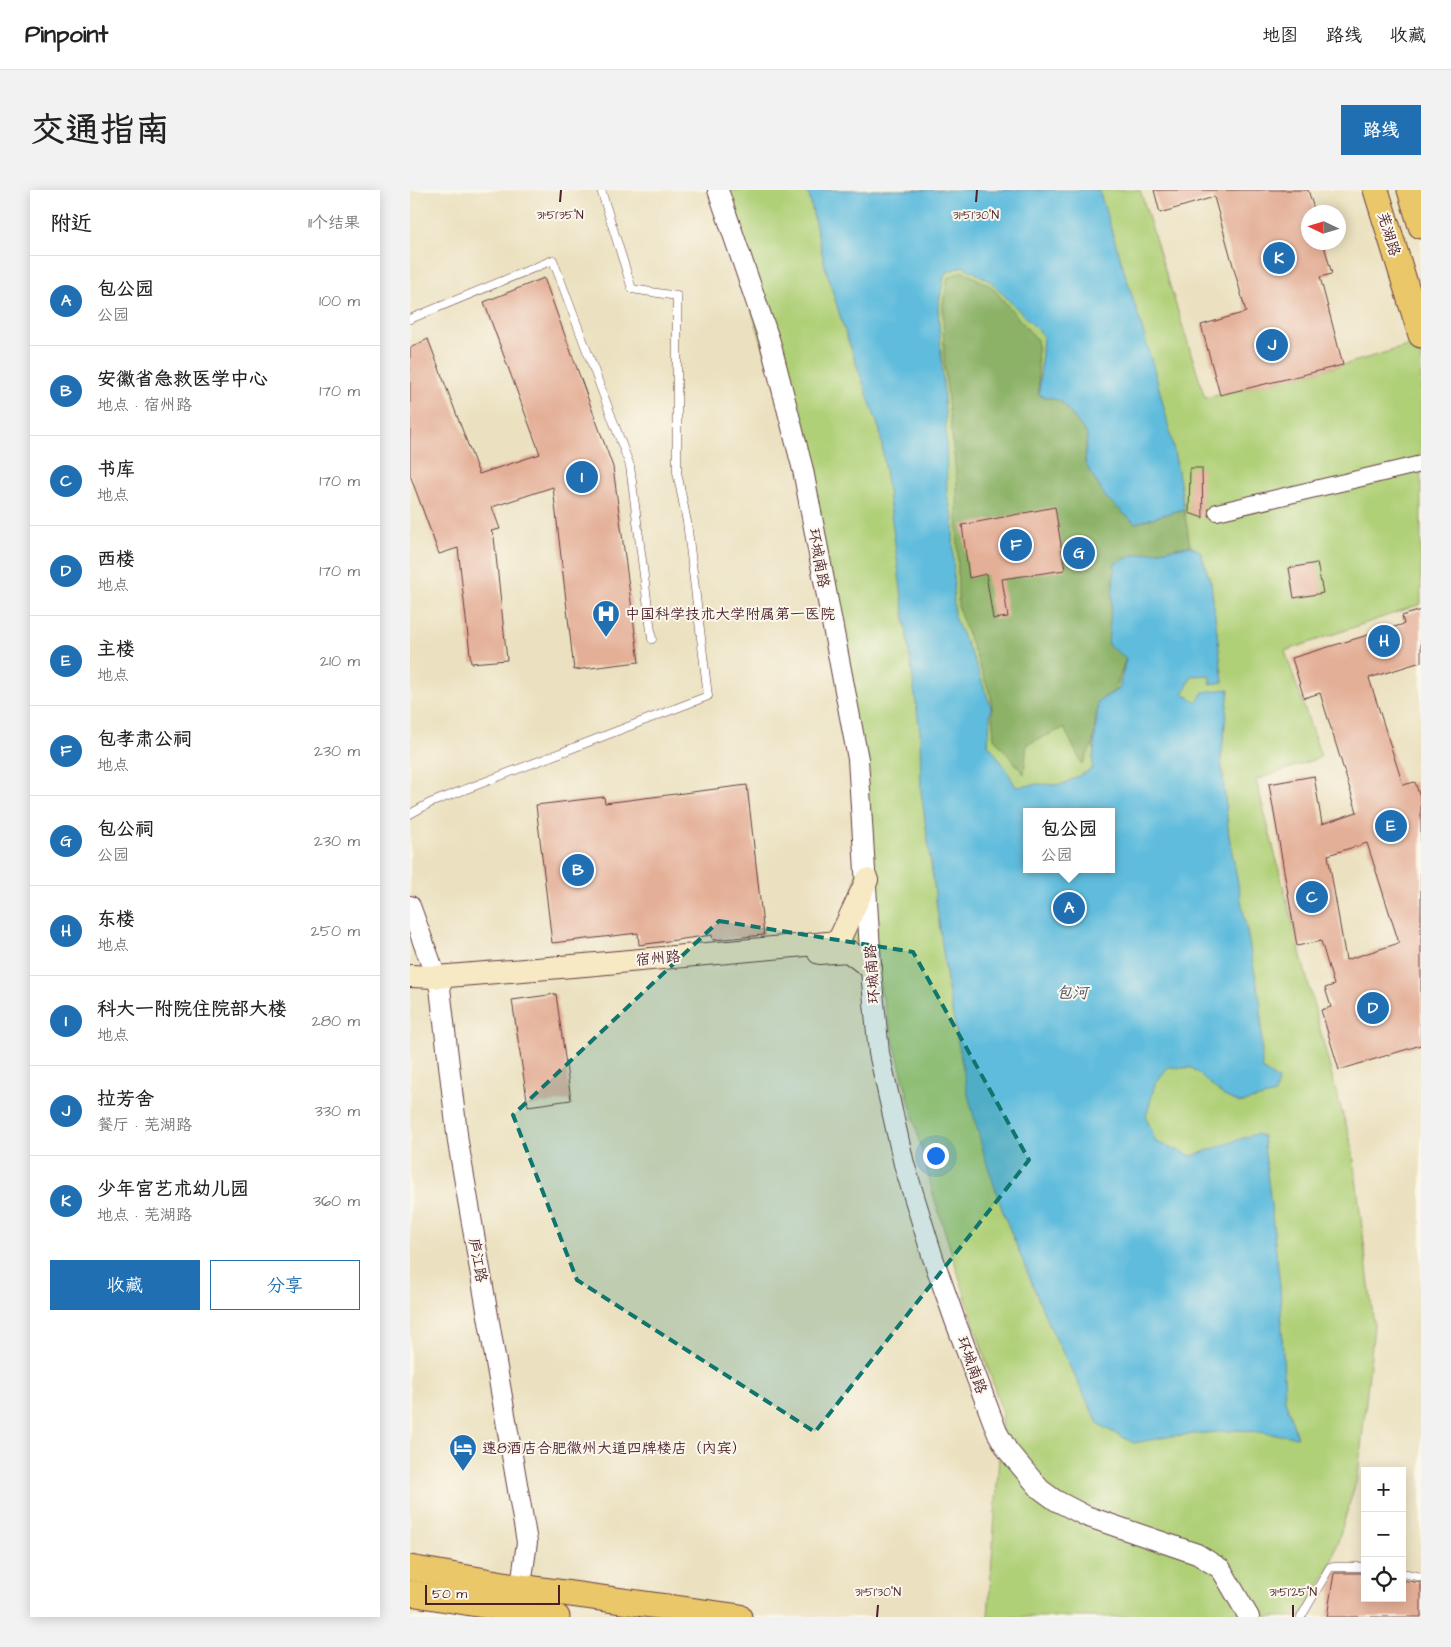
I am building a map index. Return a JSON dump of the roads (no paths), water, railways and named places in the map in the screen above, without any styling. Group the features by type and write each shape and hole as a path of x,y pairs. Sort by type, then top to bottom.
{"main road":[{"name":"芜湖路","path":"1376,190 1421,335"},
{"path":"1410,190 1421,226"},
{"name":"宿州路","path":"410,988 438,982 838,942 867,880"},
{"name":"宿州路","path":"410,976 438,982 848,950 871,968"},
{"path":"410,1568 557,1617"},
{"path":"410,1594 518,1605 739,1617"}],"street":[{"name":"环城南路","path":"718,190 770,342 803,470 858,759 871,968 879,1053 904,1164 933,1258 956,1322 997,1432 1008,1451 1040,1489 1055,1500 1086,1516 1197,1554 1221,1569 1249,1617"},
{"path":"1217,512 1421,464"},
{"name":"庐江路","path":"410,906 438,982 458,1142 527,1542 518,1605"}],"lane":[{"path":"410,814 430,803 708,696 687,522 677,472 677,296 632,289 601,190"},
{"path":"410,319 553,260 630,466 652,639"},
{"path":"1301,1617 1330,1567 1361,1567"},
{"path":"1406,1574 1421,1577"}],"water":[{"name":"包河","path":"805,190 1099,190 1159,388 1169,428 1184,509 1135,523 1106,498 1085,463 1087,434 1061,401 1039,395 1043,335 990,281 963,266 945,273 938,307 946,429 947,495 953,519 954,617 975,662 991,707 988,744 1005,767 1016,787 1038,784 1061,785 1092,769 1098,701 1119,689 1126,658 1108,645 1115,563 1134,555 1190,546 1200,551 1211,583 1223,682 1211,684 1209,675 1192,676 1183,694 1197,702 1203,692 1229,689 1221,759 1229,836 1261,1006 1262,1069 1278,1080 1275,1094 1240,1103 1224,1096 1192,1068 1168,1067 1155,1084 1146,1117 1156,1142 1192,1156 1255,1134 1263,1136 1280,1286 1285,1400 1297,1437 1240,1430 1172,1436 1134,1443 1099,1425 1049,1325 1004,1215 985,1158 968,1095 949,996 921,791 920,733 880,431 843,326 825,266 809,196"}],"place":[{"name":"少年宫艺术幼儿园","path":"1279,258"},
{"name":"拉芳舍","path":"1272,345"},
{"name":"科大一附院住院部大楼","path":"582,477"},
{"name":"包孝肃公祠","path":"1016,545"},
{"name":"包公祠","path":"1079,553"},
{"name":"中国科学技术大学附属第一医院","path":"606,638"},
{"name":"东楼","path":"1384,641"},
{"name":"主楼","path":"1391,826"},
{"name":"安徽省急救医学中心","path":"578,870"},
{"name":"书库","path":"1312,897"},
{"name":"包公园","path":"1069,908"},
{"name":"西楼","path":"1373,1008"},
{"name":"速8酒店合肥徽州大道四牌楼店（内宾）","path":"463,1472"}]}
